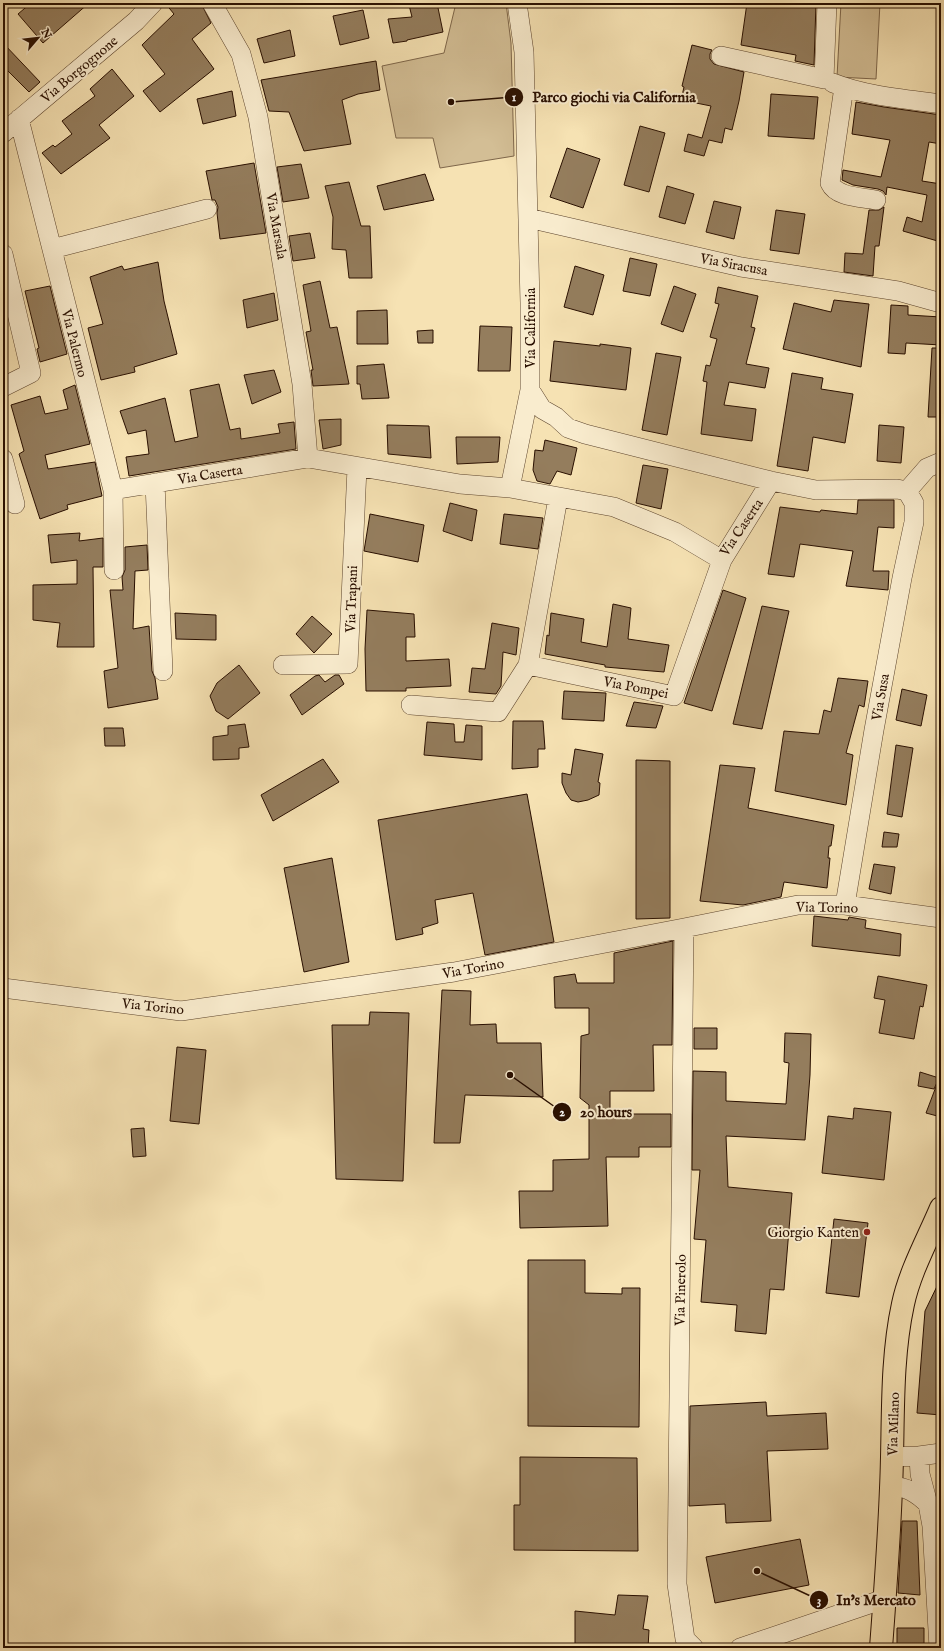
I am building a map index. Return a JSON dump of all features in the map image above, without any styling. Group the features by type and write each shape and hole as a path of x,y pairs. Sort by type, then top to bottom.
{"main road":[{"name":"Via Milano","path":"881,1648 891,1486 895,1366 903,1304 911,1278 941,1208"}],"street":[{"name":"Via Borgognone","path":"3,133 136,21 153,3"},
{"name":"Via Marsala","path":"212,3 241,54 258,117 302,384 308,458"},
{"name":"Via California","path":"518,3 524,52 530,390"},
{"path":"824,79 827,3"},
{"path":"721,56 824,79 844,87 890,97 941,104"},
{"path":"844,87 830,183 839,193 876,200"},
{"name":"Via Palermo","path":"19,119 113,490 114,570"},
{"path":"52,249 207,209"},
{"name":"Via Siracusa","path":"528,218 741,267 898,291 941,303"},
{"path":"3,254 31,373 3,387"},
{"path":"530,390 542,409 556,417 568,428 585,434 771,481 816,490 897,490 907,492 927,468 941,462"},
{"path":"510,488 530,390"},
{"name":"Via Caserta","path":"113,490 308,458 357,468 460,484 510,488 558,498 614,507 675,532 722,560 771,481"},
{"path":"3,459 15,504"},
{"name":"Via Trapani","path":"283,665 348,664 357,468"},
{"path":"155,482 163,671"},
{"name":"Via Susa","path":"845,905 874,730 914,522 914,503 907,492"},
{"path":"411,705 498,712 528,665 558,498"},
{"name":"Via Pompei","path":"528,665 674,696 722,560"},
{"name":"Via Torino","path":"3,988 181,1011 454,972 684,928 784,907 812,904 845,905 941,918"},
{"name":"Via Pinerolo","path":"684,928 677,1584 685,1639 694,1648"},
{"path":"891,1457 920,1456 941,1453"},
{"path":"920,1456 920,1474 932,1526 939,1648"},
{"path":"891,1486 901,1487 912,1491 928,1504"},
{"path":"740,1648 884,1599"}],"shaded area":[{"path":"456,3 506,3 511,43 514,156 440,168 433,138 396,138 382,66 444,53"},
{"path":"841,3 880,3 876,79 837,77"}],"building":[{"path":"31,3 89,3 43,43 18,14"},
{"path":"165,3 201,3 211,23 192,39 214,69 160,112 143,91 165,74 142,45 174,14"},
{"path":"418,3 437,3 443,32 393,43 388,19 412,17 409,5"},
{"path":"747,3 816,3 814,65 795,61 796,55 741,45"},
{"path":"363,10 369,38 340,45 333,16"},
{"path":"290,30 295,56 264,63 257,39"},
{"path":"3,43 40,82 29,92 3,66"},
{"path":"692,45 712,50 710,59 714,64 744,72 732,130 725,128 722,143 709,140 704,156 684,151 688,134 702,138 711,106 681,100 684,87 682,86"},
{"path":"376,61 380,90 358,94 342,100 351,144 304,151 289,112 269,111 261,80"},
{"path":"112,69 134,96 99,125 110,138 61,174 42,153 53,145 55,147 72,134 62,121 95,96 90,89"},
{"path":"232,91 236,116 203,124 197,99"},
{"path":"771,94 818,97 814,139 768,136"},
{"path":"856,102 941,115 941,144 929,142 922,181 941,184 941,242 903,231 907,217 922,222 927,195 887,187 886,195 883,191 878,189 853,185 842,180 843,170 881,177 890,140 852,134"},
{"path":"640,126 665,133 649,192 624,185"},
{"path":"567,148 600,159 583,208 550,197"},
{"path":"254,163 266,233 220,239 217,213 218,207 215,200 212,200 206,171"},
{"path":"301,164 309,198 283,202 277,167"},
{"path":"425,174 434,200 384,210 377,186"},
{"path":"349,182 361,226 370,226 372,278 349,278 346,250 332,249 333,217 325,186"},
{"path":"667,186 694,194 685,224 659,217"},
{"path":"714,201 741,207 734,239 706,232"},
{"path":"884,207 879,246 875,246 873,276 844,272 845,253 863,254 869,210 879,210"},
{"path":"776,210 805,214 799,254 770,250"},
{"path":"310,233 315,258 293,261 289,236"},
{"path":"630,258 657,264 650,296 623,291"},
{"path":"158,262 164,301 177,354 134,367 135,372 101,380 88,328 103,324 90,277 122,266 124,270"},
{"path":"575,266 604,275 593,315 564,307"},
{"path":"320,281 330,328 337,327 349,384 313,386 311,370 313,370 306,332 311,331 303,285"},
{"path":"50,286 67,354 40,362 37,349 39,348 25,291"},
{"path":"674,286 696,294 683,332 661,324"},
{"path":"718,287 758,296 751,327 755,328 746,364 769,368 765,388 729,382 724,405 756,409 752,441 701,434 707,382 703,381 706,365 710,366 717,339 710,337 719,304 715,303"},
{"path":"274,293 278,320 247,328 243,300"},
{"path":"834,300 869,304 861,367 783,349 794,303 831,312"},
{"path":"891,305 908,306 908,315 941,317 941,345 906,343 905,354 888,353"},
{"path":"387,310 388,344 357,344 357,311"},
{"path":"480,326 512,327 510,371 478,371"},
{"path":"433,330 433,343 418,343 417,331"},
{"path":"554,341 631,348 626,390 550,381"},
{"path":"932,348 941,348 941,417 928,417"},
{"path":"656,353 681,357 667,435 642,430"},
{"path":"384,364 389,398 362,399 360,384 357,384 357,366"},
{"path":"274,370 281,392 252,404 244,375"},
{"path":"792,373 823,378 821,389 853,394 845,443 813,437 808,471 777,466"},
{"path":"219,384 230,430 240,428 241,439 280,433 278,424 294,422 296,449 129,476 126,457 149,454 146,430 128,434 120,411 165,398 175,442 198,437 190,390"},
{"path":"75,385 90,444 45,455 48,469 95,462 102,496 67,505 68,509 40,519 19,454 24,451 11,405 40,396 45,414 68,409 63,390"},
{"path":"341,419 341,445 323,449 319,420"},
{"path":"387,425 429,426 431,458 388,454"},
{"path":"879,425 904,427 901,463 877,461"},
{"path":"456,437 500,437 498,462 457,464"},
{"path":"545,440 577,448 571,475 557,471 550,484 537,481 533,470 535,450 543,451"},
{"path":"643,465 668,469 661,509 636,503"},
{"path":"858,500 894,500 894,528 878,527 873,571 889,571 888,590 846,586 853,551 800,544 794,577 768,574 780,507 820,512 821,510 857,514"},
{"path":"450,503 477,510 472,541 443,531"},
{"path":"370,514 424,525 418,562 364,551"},
{"path":"504,514 543,518 538,549 500,544"},
{"path":"80,533 79,541 103,538 103,567 93,567 94,647 57,647 60,623 33,620 33,585 77,584 77,560 51,563 48,535"},
{"path":"147,545 148,570 135,571 133,629 149,626 152,671 155,678 158,699 108,708 104,671 118,668 110,590 123,590 122,577 125,570 125,547"},
{"path":"723,590 746,598 712,711 684,703"},
{"path":"613,604 631,608 628,639 669,645 664,672 605,667 605,665 545,654 547,635 549,636 551,613 584,619 581,642 607,647"},
{"path":"762,606 789,611 762,729 733,724"},
{"path":"367,610 414,614 415,637 406,637 406,661 449,659 451,686 406,688 406,691 366,691 365,649"},
{"path":"175,613 216,615 216,640 176,639"},
{"path":"312,616 332,634 314,653 296,634"},
{"path":"492,623 519,628 516,655 503,652 501,686 496,694 469,692 472,668 485,669"},
{"path":"239,665 260,693 228,719 216,711 210,696 217,683"},
{"path":"319,675 325,682 335,675 339,675 344,684 302,715 290,695 315,676"},
{"path":"838,678 868,681 864,707 859,705 846,753 853,755 846,805 775,791 784,731 819,734 824,710 831,712"},
{"path":"902,689 927,695 921,726 896,720"},
{"path":"564,691 606,693 604,721 562,719"},
{"path":"634,702 663,706 656,728 626,726"},
{"path":"513,721 543,721 545,749 538,749 538,767 512,769"},
{"path":"427,722 454,724 455,742 464,742 466,725 482,726 482,760 424,755"},
{"path":"245,724 249,747 239,748 239,759 213,760 213,737 228,735 228,726"},
{"path":"104,728 123,728 125,746 105,746"},
{"path":"896,745 913,748 902,817 887,814"},
{"path":"575,749 603,754 598,782 600,783 599,795 588,800 578,802 571,800 562,783 562,773 571,775"},
{"path":"323,759 339,782 273,821 261,795"},
{"path":"636,760 670,761 670,918 636,919"},
{"path":"720,765 755,768 748,808 834,825 831,846 829,846 828,858 830,858 827,888 784,882 781,897 743,905 700,901"},
{"path":"527,794 554,942 485,955 473,893 435,900 438,923 422,928 423,934 396,940 378,820"},
{"path":"884,832 899,834 897,847 882,847"},
{"path":"332,858 349,962 304,972 284,868"},
{"path":"874,864 895,867 891,894 869,889"},
{"path":"814,916 848,920 849,917 866,920 865,928 901,934 900,956 812,946"},
{"path":"673,941 672,1045 653,1045 654,1091 610,1091 610,1114 671,1114 671,1147 639,1147 639,1157 606,1157 608,1226 520,1228 519,1191 553,1191 553,1160 589,1159 589,1105 580,1098 581,1036 589,1034 589,1008 555,1008 554,977 575,974 577,983 614,983 614,953"},
{"path":"878,976 927,985 923,1007 920,1006 914,1039 879,1033 885,1000 874,998"},
{"path":"442,990 471,991 470,1025 496,1024 497,1043 541,1043 543,1097 465,1095 460,1143 434,1143"},
{"path":"370,1012 409,1013 403,1181 336,1179 332,1025 369,1025"},
{"path":"694,1028 717,1028 717,1049 694,1049"},
{"path":"785,1033 811,1034 810,1075 805,1140 726,1136 728,1187 792,1193 784,1290 770,1289 766,1334 735,1331 737,1305 701,1302 706,1240 694,1239 700,1170 692,1170 693,1071 726,1072 726,1101 786,1104 789,1063 784,1062"},
{"path":"177,1047 206,1050 199,1124 170,1121"},
{"path":"920,1072 939,1078 934,1089 918,1086"},
{"path":"941,1076 941,1117 926,1113"},
{"path":"854,1108 891,1112 884,1180 822,1173 828,1116 853,1119"},
{"path":"144,1128 146,1156 133,1157 131,1129"},
{"path":"834,1219 868,1223 859,1297 826,1293"},
{"path":"528,1260 585,1260 585,1293 622,1294 622,1288 640,1288 639,1427 528,1426"},
{"path":"941,1278 941,1415 917,1413 925,1311"},
{"path":"766,1402 767,1416 826,1413 828,1449 767,1451 771,1521 726,1523 725,1504 689,1506 690,1406"},
{"path":"520,1457 637,1458 638,1551 514,1550 514,1505 520,1505"},
{"path":"902,1521 917,1521 920,1595 898,1593"},
{"path":"800,1539 809,1585 715,1603 706,1557"},
{"path":"618,1595 648,1596 643,1629 649,1630 648,1648 575,1648 575,1611 615,1615"},
{"path":"897,1628 924,1628 924,1648 897,1648"}],"place":[{"name":"Parco giochi via California","path":"451,102"},
{"name":"20 hours","path":"510,1075"},
{"name":"Giorgio Kanten","path":"867,1232"},
{"name":"In's Mercato","path":"757,1571"}]}
